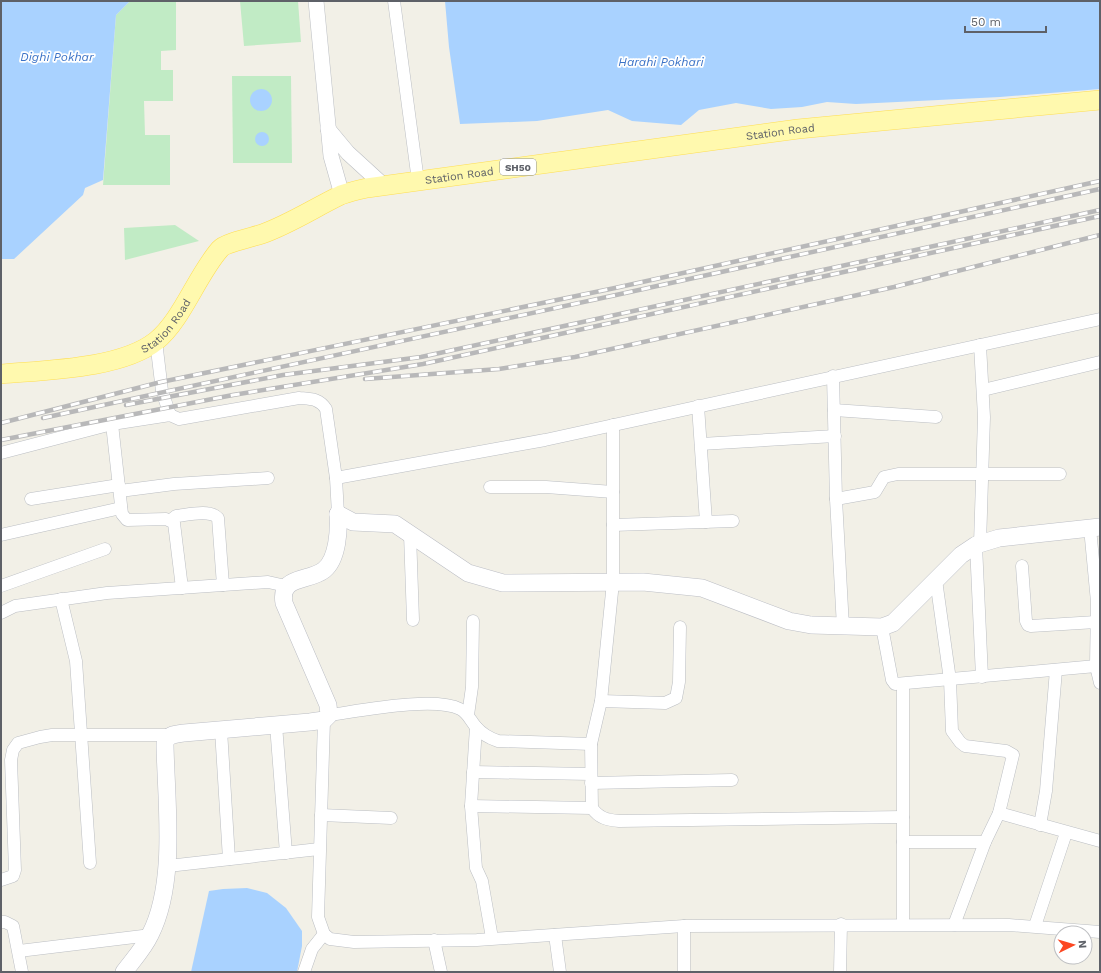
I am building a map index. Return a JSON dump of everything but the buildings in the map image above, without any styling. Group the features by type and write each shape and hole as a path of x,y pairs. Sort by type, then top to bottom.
{"main road":[{"name":"Station Road","path":"1,374 111,361 138,351 156,341 178,315 201,274 221,247 282,227 342,195 367,188 798,130 1100,100"},
{"path":"124,972 150,935 163,899 168,866 165,741 171,735 276,725 327,718 328,705 284,603 283,596 286,586 292,582 325,570 331,562 343,522 395,524 468,573 503,583 643,582 702,588 789,621 811,625 843,627 882,627 893,623 961,554 978,545 999,538 1095,528"}],"street":[{"path":"316,1 331,156 342,195"},
{"path":"394,1 418,180"},
{"path":"328,129 348,153 383,185"},
{"path":"336,478 545,440 1100,318"},
{"path":"156,341 162,391 170,415"},
{"path":"980,345 983,390 982,475 978,545 982,677"},
{"path":"983,390 1100,362"},
{"path":"834,376 836,499 843,627"},
{"path":"1,453 112,424 170,415 179,419 299,398 314,399 321,402 326,408 343,522"},
{"path":"698,406 706,522"},
{"path":"834,410 936,417"},
{"path":"112,424 122,514 127,520 171,520 176,516 211,513 218,518 223,585"},
{"path":"613,425 613,582 601,701 591,744 592,808 596,814 606,820 619,821 903,816"},
{"path":"701,444 835,436"},
{"path":"836,499 870,495 875,492 884,477 898,474 1060,474"},
{"path":"31,498 119,488 268,478"},
{"path":"490,487 546,487 613,492"},
{"path":"1,535 121,508"},
{"path":"171,520 175,526 182,588"},
{"path":"613,525 733,521"},
{"path":"1095,528 1098,666 1100,683"},
{"path":"410,534 413,620"},
{"path":"1,586 105,549"},
{"path":"1022,566 1026,621 1028,625 1031,626 1098,617"},
{"path":"936,580 950,680 952,731 955,737 965,746 1006,751 1013,755 999,813 985,842 954,925"},
{"path":"1,612 15,606 107,593 268,582 286,586"},
{"path":"61,599 76,661 90,863"},
{"path":"468,715 472,687 473,621"},
{"path":"601,701 665,703 676,698 679,692 680,627"},
{"path":"882,627 892,680 895,684 1098,666"},
{"path":"1040,825 1046,791 1056,670"},
{"path":"903,684 903,924"},
{"path":"591,744 498,742 487,738 476,727 468,715 460,709 447,705 428,703 327,718 320,815 318,917 324,934 330,940 338,941 434,940 554,935 684,926 841,924 1035,926 1100,932"},
{"path":"276,725 286,853"},
{"path":"476,727 471,806 476,868 482,881 492,938"},
{"path":"221,730 229,859"},
{"path":"1,880 13,876 15,870 11,760 13,750 18,743 52,735 171,735"},
{"path":"473,772 591,779 732,780"},
{"path":"471,806 592,808"},
{"path":"999,813 1100,842"},
{"path":"320,815 391,818"},
{"path":"1035,926 1066,833"},
{"path":"903,842 985,842"},
{"path":"168,866 319,849"},
{"path":"1,922 5,922 13,926 19,950 22,972"},
{"path":"840,972 841,924"},
{"path":"684,926 684,972"},
{"path":"304,972 312,949 324,934"},
{"path":"19,950 150,935"},
{"path":"554,935 560,972"},
{"path":"434,940 441,972"}],"green space":[{"path":"130,1 176,1 176,50 161,51 161,70 173,70 173,101 144,101 145,135 170,135 170,185 103,185 116,15"},
{"path":"240,1 298,1 301,42 244,46"},
{"path":"232,76 291,76 292,163 233,163"},
{"path":"175,225 199,241 125,260 124,228"}],"water":[{"name":"Dighi Pokhar","path":"1,1 130,1 116,15 103,180 85,188 83,195 14,259 1,259"},
{"name":"Harahi Pokhari","path":"445,1 1100,1 1100,89 1000,97 856,104 827,102 802,107 771,109 736,103 699,110 681,125 632,121 608,110 537,121 460,124 449,47"},
{"path":"261,89 269,92 272,100 269,108 261,111 253,108 250,100 253,92"},
{"path":"259,132 265,132 269,136 269,142 265,146 259,146 255,142 255,136"},
{"path":"247,888 267,893 286,908 302,931 302,946 297,972 191,972 209,891"}],"railway":[{"path":"1,423 161,382 615,288 1100,181"},
{"path":"43,418 1100,189"},
{"path":"126,405 283,375 421,357 1100,210"},
{"path":"1,440 233,395 423,364 1100,216"},
{"path":"365,379 499,369 575,357 894,287 1100,235"}]}
